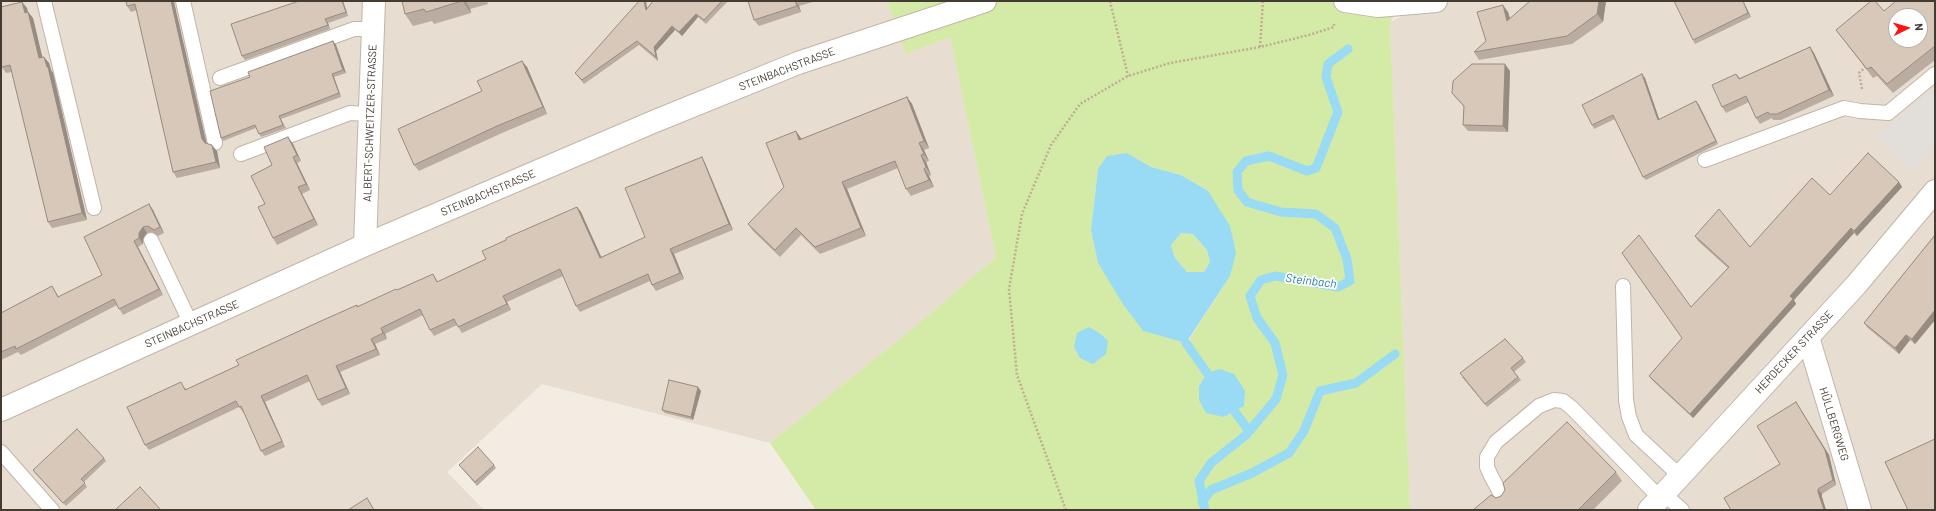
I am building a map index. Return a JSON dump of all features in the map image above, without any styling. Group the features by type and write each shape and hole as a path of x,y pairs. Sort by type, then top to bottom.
{"street":[{"name":"ALBERT-SCHWEITZER-STRASSE","path":"365,246 374,1"},
{"name":"STEINBACHSTRASSE","path":"1,410 365,246 653,122 798,63 985,1"},
{"path":"1345,1 1378,6 1436,1"},
{"name":"HERDECKER STRASSE","path":"1657,500 1856,285 1935,191"},
{"name":"HÜLLBERGWEG","path":"1808,337 1860,510"}],"lane":[{"path":"44,1 94,208"},
{"path":"183,1 215,143"},
{"path":"220,78 354,29 373,29"},
{"path":"1705,160 1844,108 1860,111 1888,112 1900,110 1935,74"},
{"path":"242,154 350,113 371,114"},
{"path":"152,240 191,324"},
{"path":"1623,286 1626,400 1628,417 1636,435 1680,476"},
{"path":"1503,498 1487,467 1487,457 1496,442 1539,406 1554,400 1563,401 1572,408 1657,500 1682,510"},
{"path":"1,452 52,510"}],"path":[{"path":"1110,1 1128,76"},
{"path":"1260,47 1263,1"},
{"path":"1066,510 1017,375 1009,289 1022,214 1051,145 1080,104 1128,76 1170,63 1260,47 1309,36 1334,27 1335,21"},
{"path":"1863,90 1859,73 1868,64"}],"shaded area":[{"path":"1,1 887,1 906,54 950,37 996,257 917,325 770,443 542,384 447,472 484,510 1,510"},
{"path":"1434,1 1935,1 1935,510 1410,510 1390,22"},
{"path":"1935,87 1935,145 1913,171 1877,137"}],"green space":[{"path":"887,1 1405,1 1390,22 1410,510 816,510 770,443 917,325 996,257 950,37 906,54","holes":["1127,153 1151,167 1181,175 1208,191 1230,276 1187,343 1143,331 1098,263 1091,230 1098,169","1207,373 1244,406 1224,417 1199,400 1199,386"]},
{"path":"1181,233 1193,234 1207,250 1210,262 1204,272 1187,272 1175,258 1171,245"}],"water":[{"path":"1127,153 1151,167 1181,175 1208,191 1230,226 1236,253 1230,276 1186,343 1143,331 1123,304 1098,263 1091,230 1098,169 1107,156","holes":["1181,233 1193,234 1207,250 1210,262 1204,272 1187,272 1175,258 1171,245"]},
{"path":"1089,327 1101,334 1108,341 1106,354 1093,364 1080,358 1074,347 1077,333"},
{"path":"1220,369 1234,374 1245,391 1244,406 1224,417 1206,413 1199,400 1199,386 1207,373"}],"building":[{"path":"126,1 171,1 202,139 205,143 212,145 216,162 173,172 135,4 127,6"},
{"path":"299,1 342,1 346,12 325,19 328,25 242,56 231,24"},
{"path":"402,1 462,1 426,12 424,9 405,14"},
{"path":"639,1 644,1 646,10 653,1 722,1 704,20 696,14 679,32 672,26 654,47 656,57 637,41 582,80 575,73"},
{"path":"748,1 795,1 797,6 754,20"},
{"path":"1530,1 1599,1 1597,14 1567,36 1474,52 1486,41 1477,12 1503,5 1507,21"},
{"path":"1674,1 1743,1 1748,13 1693,40"},
{"path":"1871,1 1875,1 1884,11 1896,1 1935,1 1935,46 1887,84 1871,67 1867,69 1836,30"},
{"path":"22,2 25,13 28,12 39,58 44,57 48,67 82,213 48,222 10,65 2,67 1,64 1,7"},
{"path":"333,41 343,70 332,74 339,93 279,116 283,125 259,134 255,125 221,138 210,91 250,77 248,72"},
{"path":"1810,47 1829,90 1777,114 1769,114 1768,112 1756,118 1746,96 1722,107 1712,85 1736,74 1739,79"},
{"path":"522,61 543,107 497,126 414,165 398,129 482,91 477,81"},
{"path":"1472,64 1505,64 1503,126 1463,125 1464,106 1452,93 1453,81"},
{"path":"1642,74 1658,120 1696,101 1716,141 1643,177 1613,115 1592,125 1582,105"},
{"path":"907,97 924,141 919,143 924,154 921,155 926,167 924,169 929,180 906,189 895,161 842,182 861,228 815,247 796,228 775,250 748,224 784,187 766,143 796,131 799,140"},
{"path":"288,137 297,155 293,157 306,184 298,187 314,219 273,238 258,207 265,204 251,176 272,165 264,147"},
{"path":"1868,153 1899,182 1854,231 1851,228 1790,296 1793,299 1690,414 1649,376 1682,338 1622,253 1639,235 1691,307 1729,267 1695,236 1719,209 1750,247 1812,178 1830,195"},
{"path":"702,157 729,224 670,249 680,273 652,285 648,274 576,306 560,269 503,296 507,304 458,327 454,319 430,330 420,309 381,328 383,333 371,339 376,349 336,366 346,388 318,400 307,375 261,396 282,441 261,451 241,406 239,407 236,401 145,445 127,407 181,382 185,390 239,365 236,360 357,305 357,307 433,274 437,282 486,259 482,251 506,240 506,238 577,207 600,258 645,237 625,188"},
{"path":"149,204 160,227 154,230 148,226 143,227 139,233 139,238 134,241 159,289 119,309 114,299 16,349 15,346 1,352 1,313 52,286 58,297 102,275 84,237"},
{"path":"1935,235 1935,310 1912,339 1906,335 1895,348 1864,323"},
{"path":"1505,339 1523,358 1511,368 1518,377 1485,404 1460,373"},
{"path":"669,380 698,387 691,417 662,410"},
{"path":"1796,402 1825,450 1833,480 1818,489 1824,510 1731,510 1724,498 1780,464 1757,426"},
{"path":"1567,422 1616,472 1578,510 1473,510 1491,495 1496,498 1501,496 1505,490 1503,483"},
{"path":"77,429 104,458 81,479 85,483 63,503 33,470"},
{"path":"1935,439 1935,510 1908,510 1885,462"},
{"path":"478,447 494,465 475,482 459,465"},
{"path":"140,487 161,510 115,510"},
{"path":"367,498 374,510 348,510"}],"waterway":[{"name":"Steinbach","path":"1205,510 1199,481 1211,463 1246,435 1276,399 1283,375 1275,343 1257,318 1250,296 1261,280 1275,276 1338,287 1350,281 1347,259 1335,228 1316,214 1281,212 1247,202 1238,190 1237,172 1246,161 1269,156 1307,171 1316,168 1338,112 1326,77 1328,64 1348,49"},
{"path":"1186,343 1207,373"},
{"path":"1202,502 1211,490 1252,473 1289,453 1304,431 1320,391 1356,383 1395,354"},
{"path":"1235,412 1249,431"}]}
